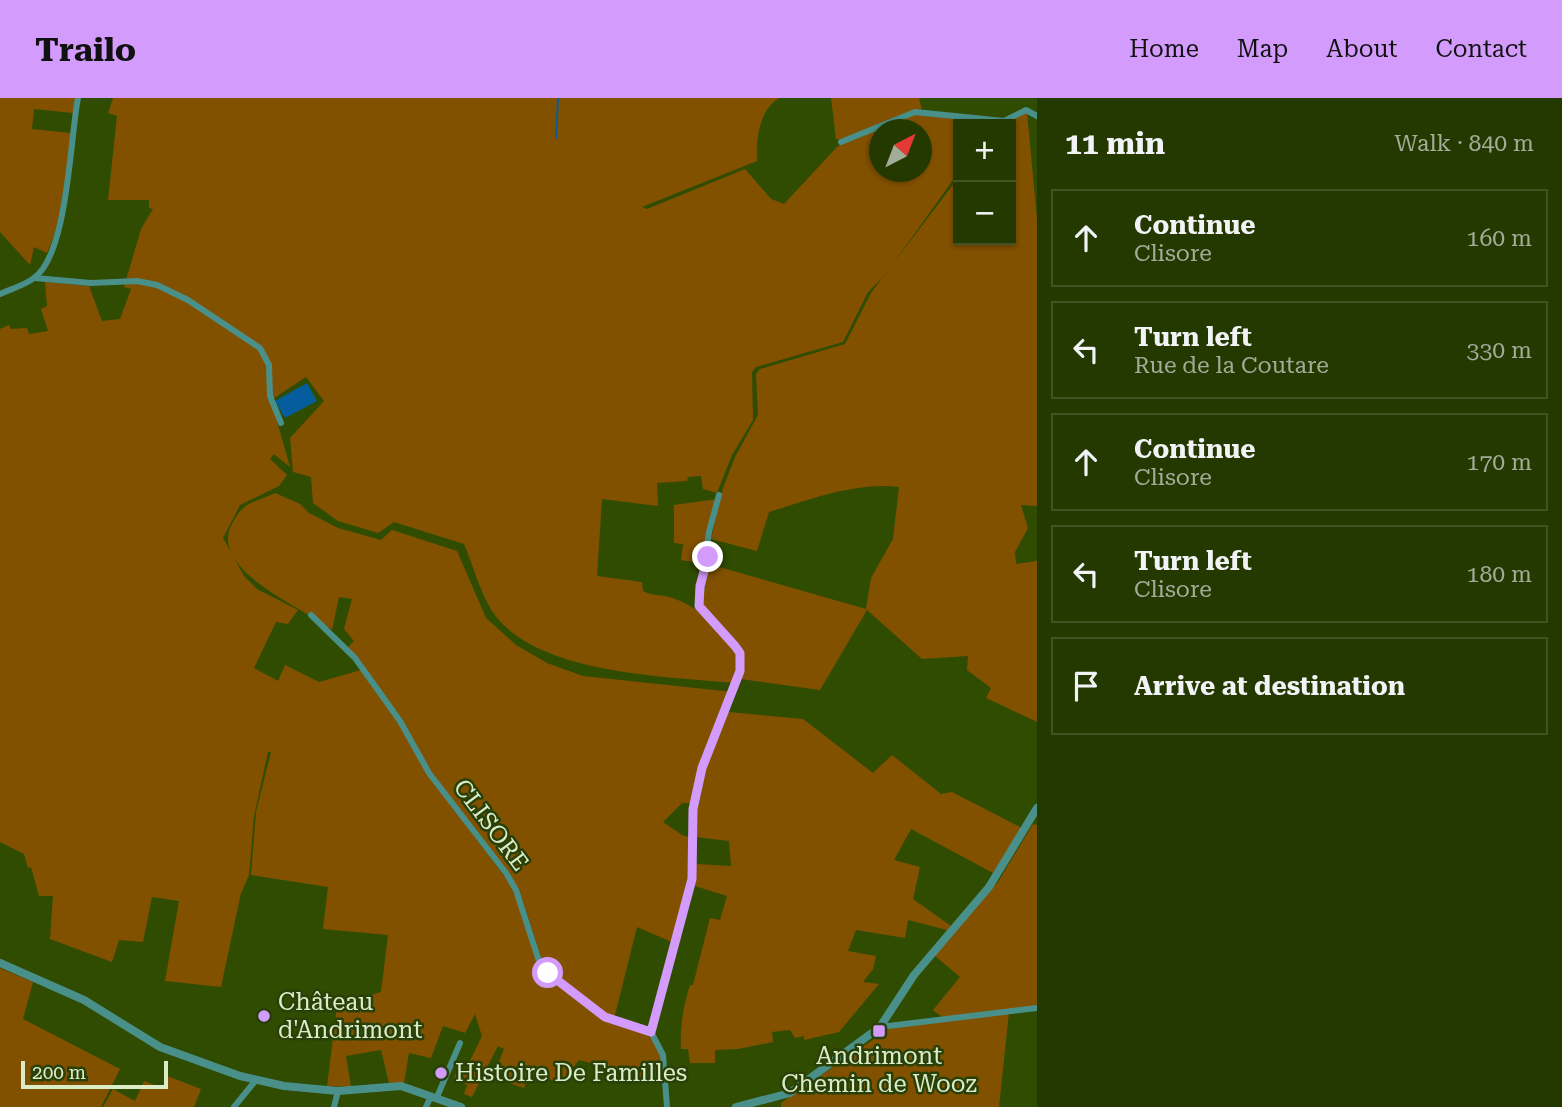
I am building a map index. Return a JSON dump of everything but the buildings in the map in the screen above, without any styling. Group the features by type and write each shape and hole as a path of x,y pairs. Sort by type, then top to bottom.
{"street":[{"path":"35,278 57,239 68,183 78,98"},
{"path":"841,142 915,112 1004,121 1026,110 1037,116"},
{"path":"0,294 35,278 90,284 137,281 157,285 188,300 260,348 269,365 270,396 281,423"},
{"path":"667,1107 663,1055 651,1032 692,879 693,809 697,790 709,744 730,703 740,671 740,653 699,606 709,532 719,495"},
{"name":"CLISORE","path":"311,615 355,658 400,721 429,774 506,873 516,890 539,961 548,973 605,1017 651,1032"},
{"path":"736,1107 790,1093 880,1027 914,975 989,887 1037,808"},
{"path":"0,963 84,1000 160,1047 256,1080 338,1091 401,1086 461,1107"},
{"path":"880,1027 1037,1008"},
{"path":"426,1107 460,1043"},
{"path":"234,1107 256,1080"},
{"path":"334,1107 338,1091"}],"shaded area":[{"path":"0,98 76,98 73,113 34,109 32,129 71,133 64,194 53,239 47,253 34,247 30,265 0,232"},
{"path":"113,98 779,98 772,103 763,117 758,135 757,161 642,207 647,209 745,169 771,199 784,204 837,147 869,133 869,182 932,182 932,119 904,119 917,114 977,119 953,119 953,180 885,275 868,292 843,342 756,367 752,372 753,420 732,455 717,493 703,489 701,476 688,477 687,481 657,483 658,506 602,499 597,576 642,582 643,591 671,597 702,615 738,654 736,683 637,674 564,658 533,645 506,627 488,604 464,544 394,522 378,533 338,521 313,503 311,477 293,472 290,438 324,401 306,377 271,400 290,467 274,454 270,459 287,475 279,486 240,505 223,538 244,576 257,589 298,610 288,624 276,622 254,668 278,681 285,665 319,682 361,670 400,723 425,771 511,885 544,973 601,1017 647,1032 662,1054 663,1083 579,1060 561,1083 529,1073 524,1088 506,1082 508,1077 496,1070 504,1049 498,1046 472,1097 464,1094 467,1085 453,1079 459,1067 466,1069 482,1036 475,1014 465,1033 443,1026 431,1058 409,1053 404,1083 389,1083 381,1050 346,1056 351,1087 327,1086 337,1006 381,992 388,935 323,929 328,887 251,875 256,812 271,752 268,752 254,816 249,875 241,893 221,987 165,981 179,901 152,897 143,942 119,940 112,962 50,939 53,896 39,896 31,867 28,868 24,854 0,842 0,329 9,325 11,329 27,328 29,334 48,331 41,309 47,306 45,282 89,286 102,321 120,319 131,289 124,287 141,229 153,209 149,208 149,200 108,200 117,116 108,113"},
{"path":"831,98 919,98 922,110 892,119 869,119 869,129 842,140 836,139"},
{"path":"1027,112 1037,219 1037,506 1021,505 1028,528 1015,552 1016,564 1037,561 1037,722 986,698 991,688 967,670 968,656 922,659 867,610 820,690 741,679 742,667 736,646 724,628 700,602 701,587 709,564 866,609 871,578 893,539 899,487 850,489 769,512 757,551 711,539 723,488 735,457 758,415 756,374 760,369 845,344 871,293 953,185 953,245 1016,245 1016,119 1010,119"},
{"path":"275,493 300,504 309,513 338,528 381,540 392,530 457,551 486,618 516,645 547,663 583,676 733,692 706,747 692,803 682,803 663,822 682,835 693,838 689,885 672,942 637,927 614,1019 544,967 522,898 449,799 348,647 354,641 344,629 352,599 339,597 332,630 263,586 233,557 228,541 237,515 249,504"},
{"path":"717,499 705,564 681,560 683,544 674,543 674,505"},
{"path":"728,712 803,719 873,773 892,755 941,794 952,792 1022,828 995,874 911,829 894,860 920,867 913,899 951,926 947,930 908,920 905,938 856,930 848,951 876,956 873,969 863,982 879,984 839,1032 804,1040 804,1036 795,1038 790,1030 772,1032 773,1042 738,1049 715,1050 715,1063 690,1063 688,1049 681,1049 686,1001 690,985 693,985 710,918 720,920 727,896 695,886 696,864 731,866 729,841 696,837 697,804 707,757"},
{"path":"1033,824 1037,825 1037,1008 946,1020 933,1010 960,977 934,955 998,882"},
{"path":"0,968 33,982 23,1019 120,1069 101,1107 0,1107"},
{"path":"1009,1012 999,1107 781,1107 781,1103 890,1028"},
{"path":"167,1076 201,1089 194,1107 103,1107 113,1089 135,1101 144,1081 162,1088"}],"water":[{"path":"307,383 317,401 285,418 275,401"}],"waterway":[{"path":"556,138 558,98"}],"place":[{"name":"Château d'Andrimont","path":"264,1016"},
{"name":"Andrimont Chemin de Wooz","path":"879,1031"},
{"name":"Histoire De Familles","path":"441,1073"}],"route":[{"path":"548,973 605,1017 651,1032 692,879 693,809 702,768 709,744 730,703 740,671 740,653 729,637 699,606 700,586 708,557"}]}
